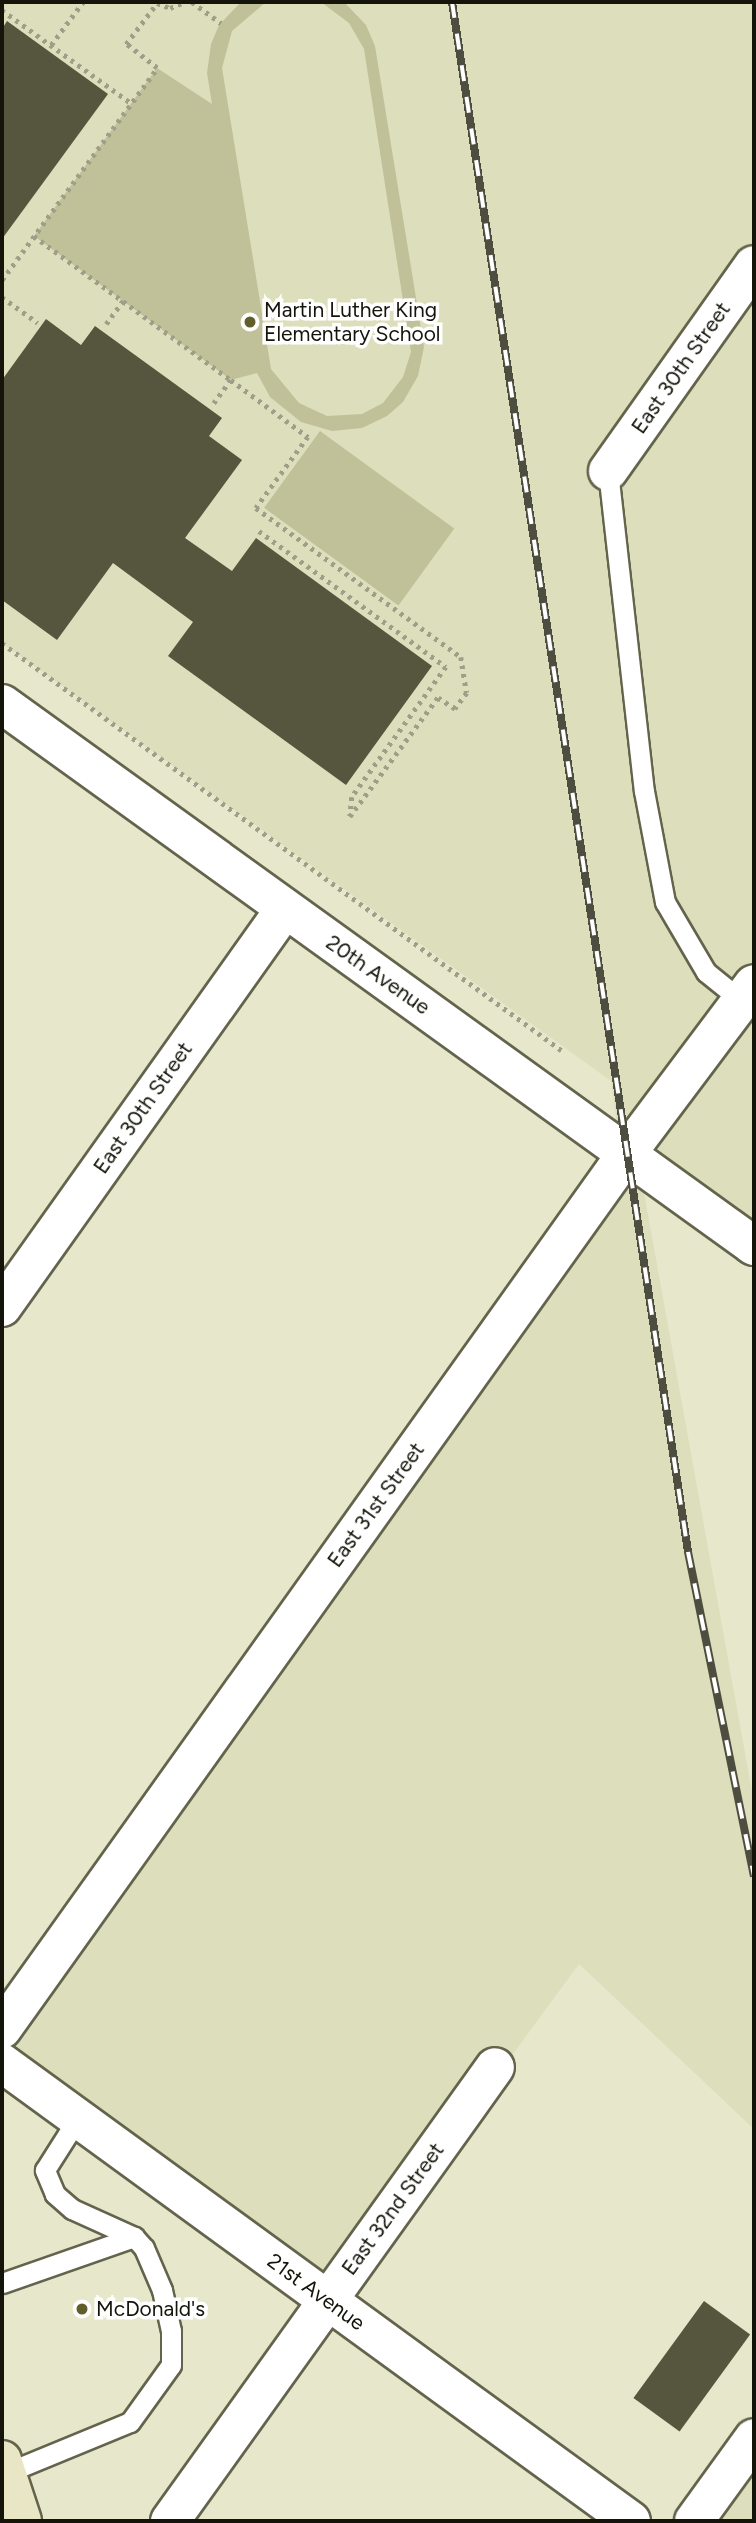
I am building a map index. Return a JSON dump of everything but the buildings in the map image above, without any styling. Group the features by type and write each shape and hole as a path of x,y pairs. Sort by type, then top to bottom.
{"main road":[{"path":"4,2466 22,2521"}],"street":[{"name":"East 30th Street","path":"608,471 754,265"},
{"name":"20th Avenue","path":"2,704 754,1246"},
{"name":"East 30th Street","path":"2,1307 285,909"},
{"name":"East 31st Street","path":"2,2029 627,1153 748,993"},
{"name":"21st Avenue","path":"2,2063 631,2521"},
{"name":"East 32nd Street","path":"170,2521 495,2067"},
{"path":"694,2521 754,2438"}],"lane":[{"path":"608,471 644,791 665,902 706,972 748,993"},
{"path":"4,2466 130,2422 171,2365 172,2331 162,2290 145,2248 134,2237 72,2209 55,2194 45,2170 78,2118"},
{"path":"2,2283 134,2237"}],"path":[{"path":"51,45 83,2"},
{"path":"2,280 157,68 126,44 156,3 170,8 185,2"},
{"path":"192,2 221,23"},
{"path":"2,10 131,103"},
{"path":"34,236 308,438 256,508 461,657 467,692 455,709 438,698 350,817 352,797 446,667 259,531"},
{"path":"2,296 38,323"},
{"path":"106,324 123,301"},
{"path":"214,403 231,380"},
{"path":"2,643 564,1052"}],"shaded area":[{"path":"2,2 754,2 754,1255 641,1176 754,1803 754,2129 579,1964 331,2302 2,2061 2,2035 622,1161 611,1081 2,643"},
{"path":"241,2 266,2 232,31 222,68 271,369 299,403 327,416 362,414 383,403 403,377 411,352 364,49 349,23 321,2 344,2 366,25 375,46 424,347 418,376 403,402 387,416 362,428 332,431 301,422 270,397 257,373 231,380 34,236 157,68 212,104 207,73 211,44 219,25"},
{"path":"320,431 454,529 398,605 264,508"},
{"path":"754,2456 754,2521 708,2521"}],"railway":[{"path":"452,2 688,1552 754,1876"}],"place":[{"name":"Martin Luther King Elementary School","path":"250,322"},
{"name":"McDonald's","path":"82,2309"}]}
